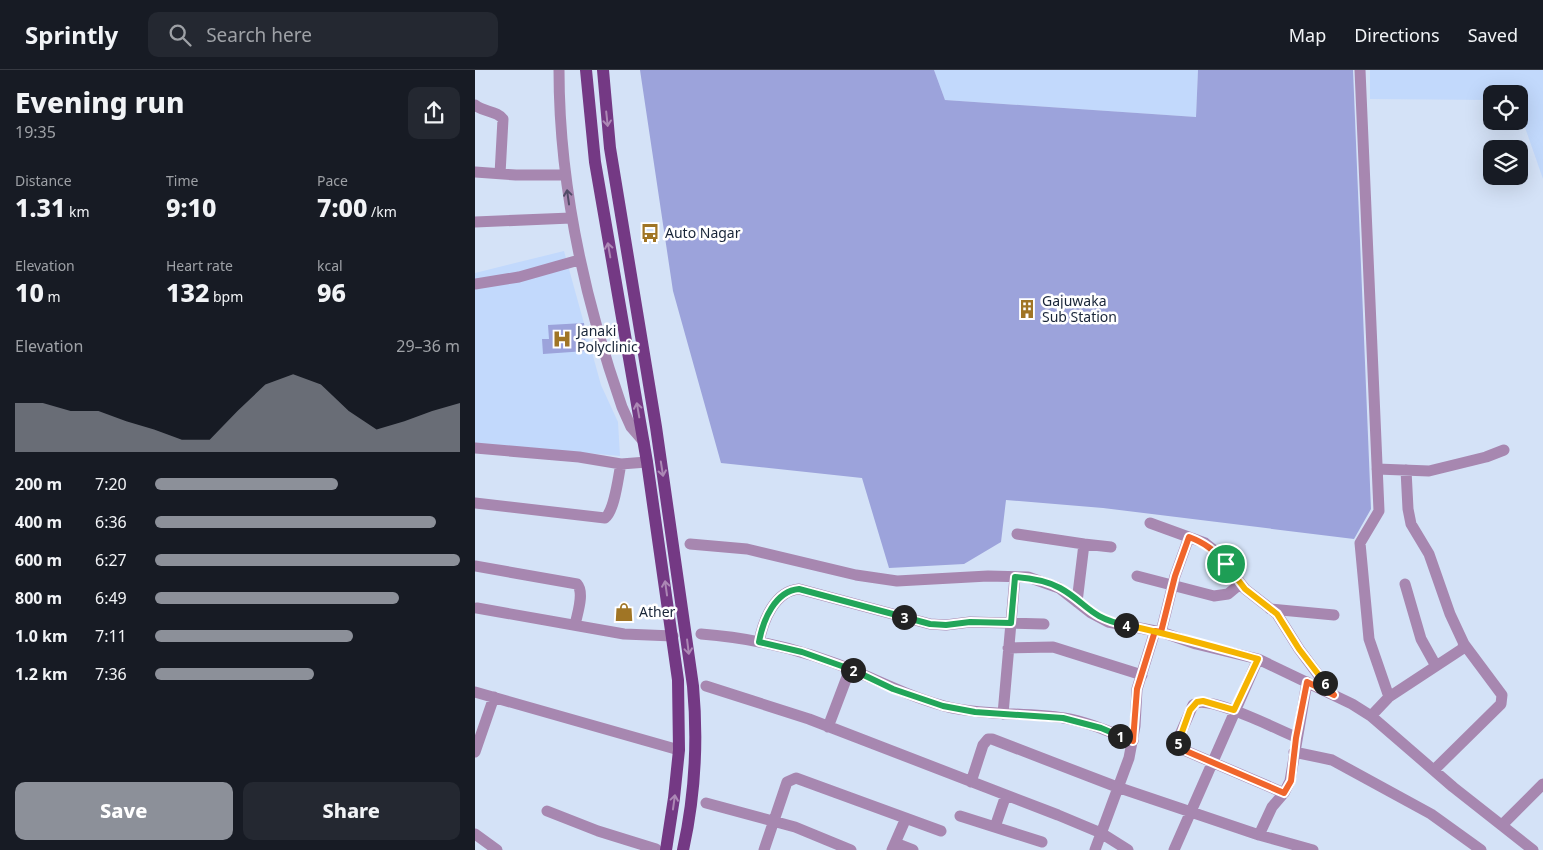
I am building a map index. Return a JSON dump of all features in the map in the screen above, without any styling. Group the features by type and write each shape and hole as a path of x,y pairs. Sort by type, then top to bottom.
{"main road":[{"path":"586,70 597,172 644,442 678,680 679,750 674,798 661,850"},
{"path":"603,70 610,148 656,427 692,678 696,723 694,765 690,813 683,850"}],"street":[{"path":"559,70 565,175 579,260 622,407 631,427 644,442"},
{"path":"1360,70 1379,511 1360,543 1369,639 1389,697"},
{"path":"475,105 487,112 499,114 503,119 500,174"},
{"path":"475,172 565,175"},
{"path":"475,222 571,218"},
{"path":"475,284 519,277 579,260"},
{"path":"475,448 579,457 621,464 647,462"},
{"path":"1377,469 1429,471 1486,457 1504,450"},
{"path":"475,503 605,518 610,515 621,464"},
{"path":"1406,470 1408,509 1411,524 1429,554 1443,598 1465,644 1503,700 1434,770"},
{"path":"1150,523 1205,543 1215,551 1240,584 1258,602 1270,609 1281,619 1299,649 1334,695"},
{"path":"1017,534 1111,547"},
{"path":"1095,850 1133,741 1137,689 1189,537"},
{"path":"690,544 754,550 856,575 897,581 1028,578 1059,588 1091,613 1108,622 1158,632 1196,644 1258,659 1334,695 1371,716 1533,850"},
{"path":"1077,602 1084,544"},
{"path":"475,566 577,584 580,587 580,596 575,625"},
{"path":"1137,576 1219,596 1228,594 1240,584"},
{"path":"1003,714 1015,577"},
{"path":"1405,584 1421,639 1437,666"},
{"path":"759,642 761,628 769,612 787,592 799,589 930,624 946,625 970,622 1044,624"},
{"path":"477,608 624,634 673,636"},
{"path":"1270,609 1333,615"},
{"path":"701,634 759,642 802,652 850,669 893,689 943,706 975,712 1063,718 1101,728 1133,741"},
{"path":"1371,716 1389,697 1437,666 1465,644"},
{"path":"1009,648 1053,647 1142,675"},
{"path":"1173,850 1258,659"},
{"path":"828,727 850,669"},
{"path":"1259,836 1272,807 1291,781 1296,738 1307,682"},
{"path":"706,686 828,727 1006,795 1101,833 1128,850"},
{"path":"475,692 679,750"},
{"path":"475,752 494,698"},
{"path":"1284,793 1186,751 1180,748 1177,743 1190,710 1197,702 1203,701 1234,710 1296,738"},
{"path":"971,782 983,745 992,739 1117,787 1190,810 1296,848 1313,850"},
{"path":"1294,752 1332,760 1431,814 1481,850"},
{"path":"764,850 787,782 797,778 941,831"},
{"path":"1502,825 1543,784"},
{"path":"995,827 1006,795"},
{"path":"706,803 774,821 832,846 851,850"},
{"path":"547,811 598,831 661,850"},
{"path":"961,816 1042,842"},
{"path":"906,818 894,846 913,850"},
{"path":"475,834 497,850"}],"shaded area":[{"path":"934,70 1198,70 1196,117 945,100"},
{"path":"1370,70 1543,70 1543,179 1526,130 1528,130 1528,85 1483,85 1483,100 1370,99"},
{"path":"564,251 601,385 618,422 620,456 475,443 475,273"}],"building":[{"name":"Gajuwaka Sub Station","path":"640,70 934,70 945,100 1196,117 1198,70 1353,70 1371,509 1354,539 1103,508 1006,500 1001,542 964,564 889,568 862,478 721,463 673,291"},
{"path":"584,323 586,351 543,354 542,339 549,339 548,325"}],"place":[{"name":"Auto Nagar","path":"650,233"},
{"name":"Gajuwaka Sub Station","path":"1027,309"},
{"name":"Janaki Polyclinic","path":"562,339"},
{"name":"Ather","path":"624,612"}],"route":[{"path":"1226,564 1205,543 1189,537 1175,576 1161,632 1155,631 1137,689 1133,741 1101,728 1063,718 975,712 943,706 893,689 833,662 802,652 759,642 764,620 781,597 791,590 799,589 814,592 930,624 954,625 970,622 1011,623 1015,577 1028,578 1059,588 1091,613 1108,622 1161,632 1196,644 1258,659 1234,710 1203,701 1197,702 1190,710 1177,743 1180,748 1186,751 1284,793 1291,781 1296,738 1307,682 1334,695 1299,649 1277,614 1258,602 1245,589 1226,564"}]}
